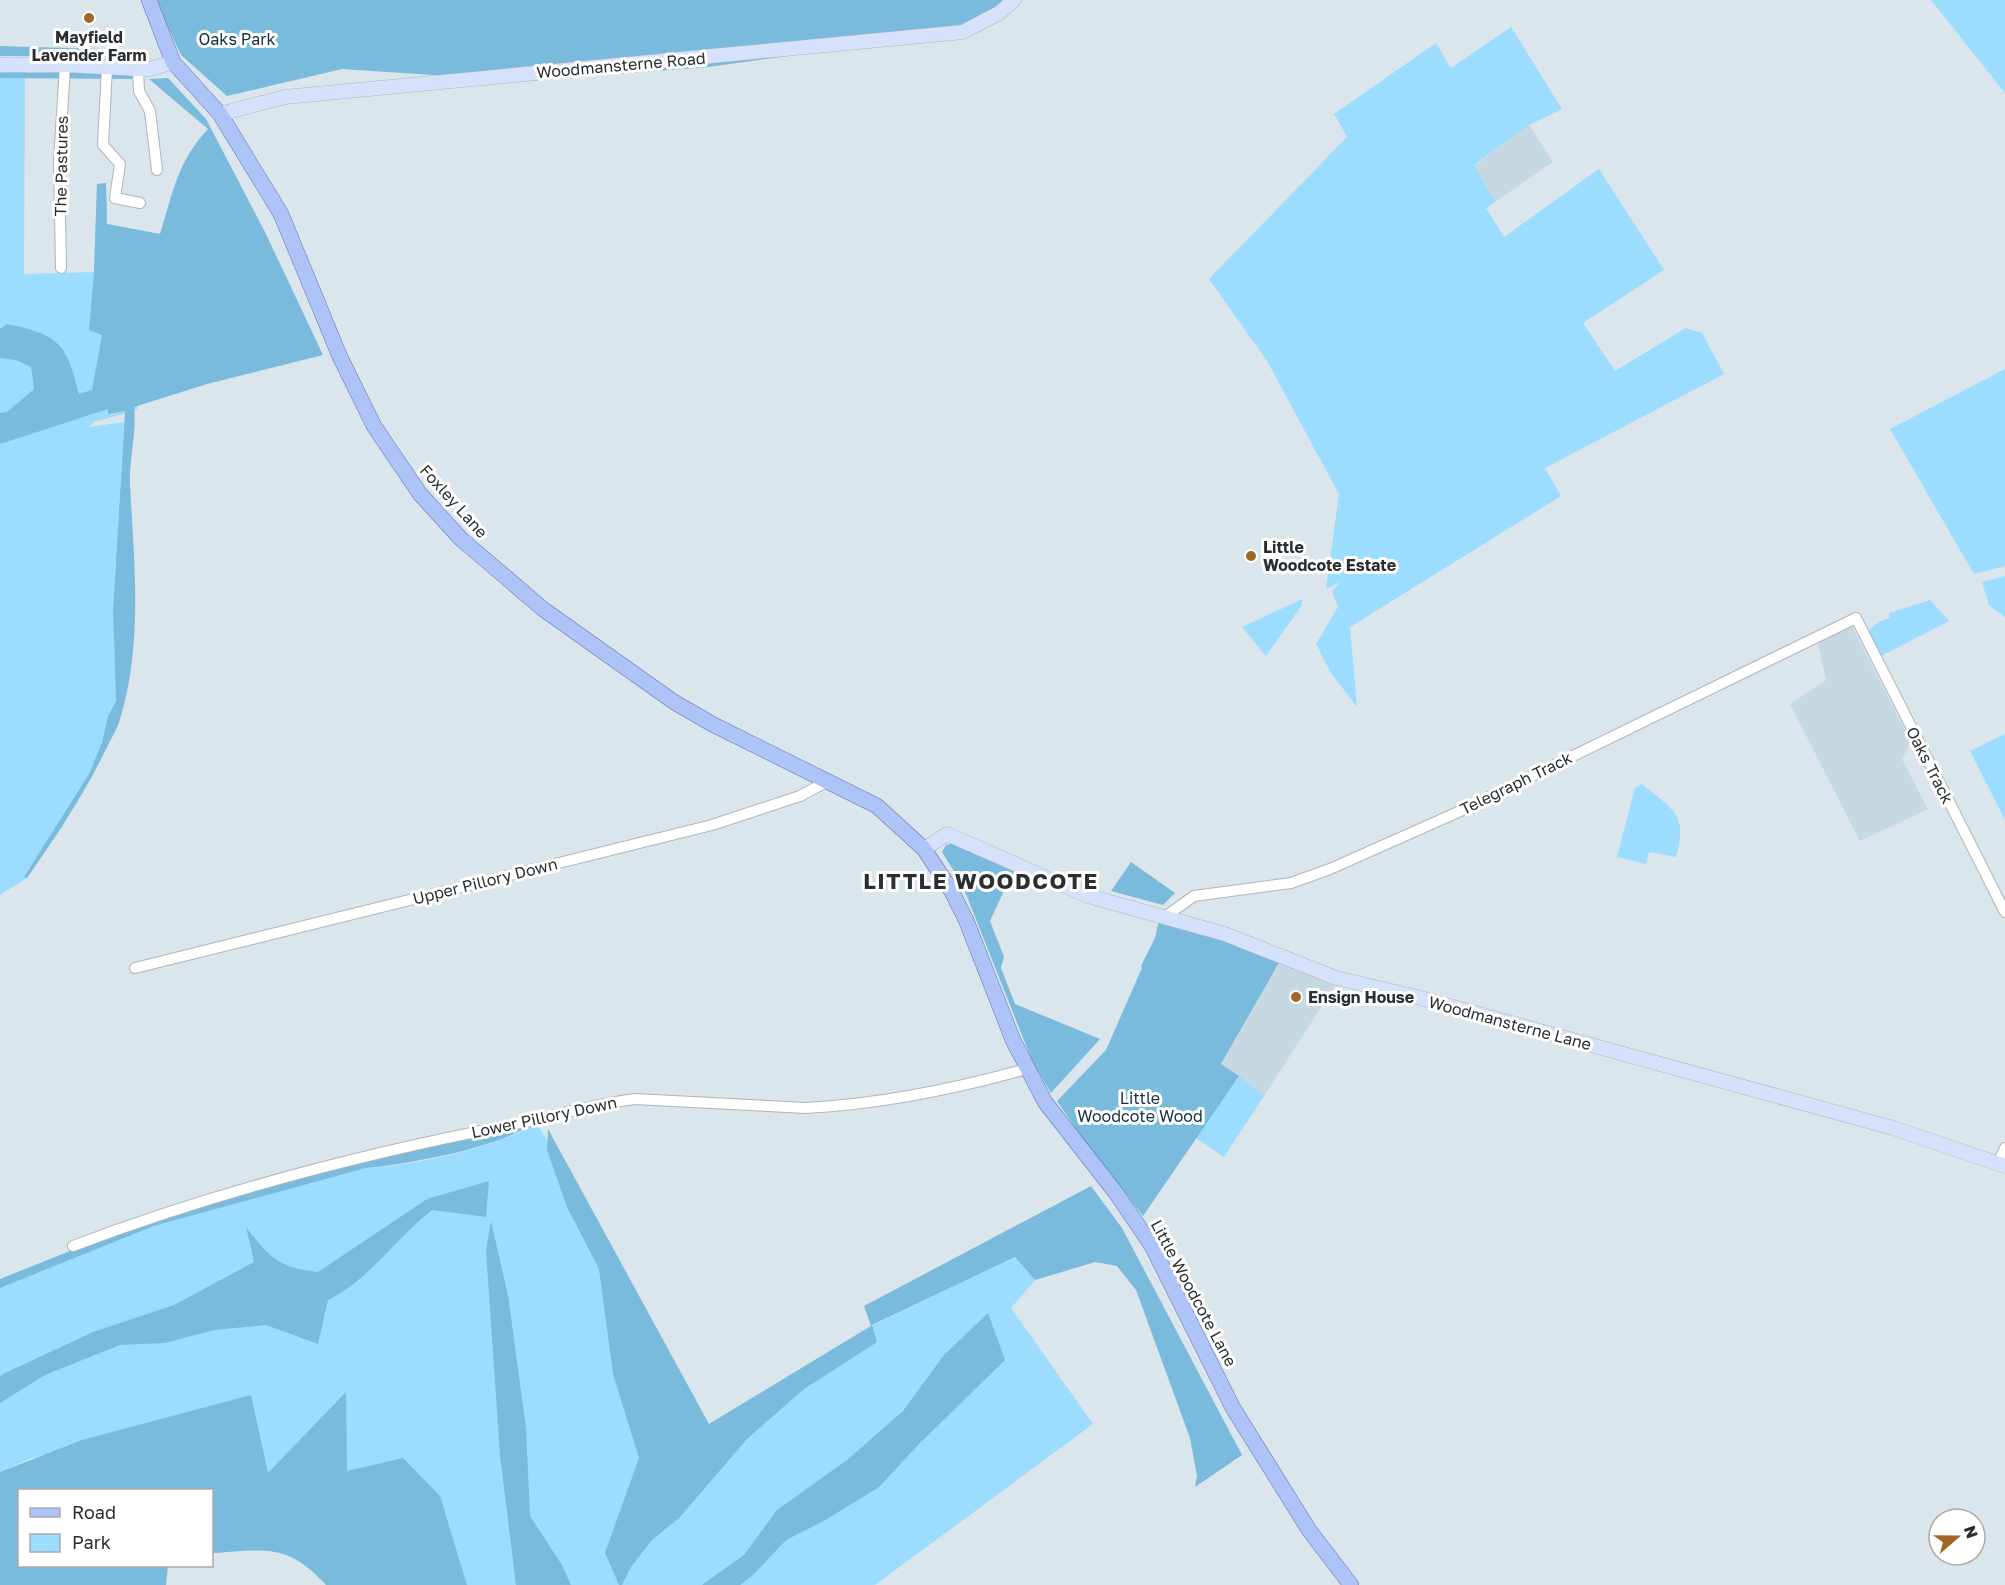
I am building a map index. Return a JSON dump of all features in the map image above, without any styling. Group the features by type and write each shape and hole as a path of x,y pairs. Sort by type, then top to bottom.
{"main road":[{"name":"Foxley Lane","path":"149,0 174,62 220,114 281,214 340,357 374,426 420,494 460,539 543,609 674,702 712,724 830,780 877,806"},
{"name":"Little Woodcote Lane","path":"877,806 924,849 951,890 966,920 1026,1069 1058,1122 1116,1193 1146,1236 1233,1408 1309,1530 1351,1585"}],"street":[{"name":"Woodmansterne Road","path":"220,114 285,97 963,32 999,13 1014,0"},
{"path":"0,65 150,69 174,62"},
{"name":"The Pastures","path":"62,268 59,162 65,65"},
{"path":"107,67 103,145 120,164 115,198 140,203"},
{"path":"138,69 139,91 150,111 157,170"},
{"name":"Oaks Track","path":"1856,618 2005,912"},
{"name":"Telegraph Track","path":"1166,916 1180,903 1194,896 1291,883 1330,869 1456,813 1802,642 1856,618"},
{"name":"Upper Pillory Down","path":"135,968 712,825 800,796 830,780"},
{"name":"Woodmansterne Lane","path":"924,849 947,834 1088,896 1225,934 1336,978 1417,997 1893,1128 2002,1164"},
{"name":"Lower Pillory Down","path":"74,1246 139,1221 230,1192 413,1144 554,1117 612,1102 635,1099 806,1108 829,1107 933,1091 1026,1069"},
{"path":"2002,1164 2005,1148"}],"shaded area":[{"path":"1529,125 1553,162 1495,202 1474,166"},
{"path":"1851,625 1911,742 1902,759 1928,809 1860,841 1790,704 1826,680 1817,639"},
{"path":"1280,961 1336,984 1264,1096 1221,1065"}],"green space":[{"name":"Oaks Park","path":"155,0 1014,0 963,32 708,67 527,81 342,69 227,96 181,55"},
{"path":"1931,0 2005,0 2005,93"},
{"path":"1511,27 1562,109 1529,125 1474,165 1495,202 1486,208 1504,237 1599,169 1664,270 1583,323 1615,371 1686,328 1702,333 1724,374 1545,468 1561,496 1350,627 1357,707 1331,673 1316,644 1338,607 1332,592 1340,582 1326,589 1339,494 1267,361 1209,279 1347,137 1334,114 1436,43 1451,68"},
{"path":"0,46 137,50 134,57 0,56"},
{"path":"25,69 24,274 94,272 97,184 106,183 107,224 160,234 137,410 94,422 89,427 124,422 113,610 116,701 108,716 102,742 89,774 62,827 27,878 0,895 0,73"},
{"path":"134,72 132,79 0,78 0,73"},
{"path":"168,78 206,119 265,232 323,355 207,384 134,407 130,484 135,571 135,630 128,688 118,725 88,783 27,878 24,877 89,774 102,742 108,716 116,701 113,610 125,411 108,414 108,409 0,444 0,413 7,412 34,389 31,367 16,360 0,358 0,329 7,324 49,337 58,344 70,363 79,394 92,390 102,335 89,330 94,272 97,184 106,183 107,224 160,234 177,178 189,154 208,129 149,79"},
{"path":"2005,369 2005,566 1974,574 1890,429"},
{"path":"2005,576 2005,617 1989,605 1982,582"},
{"path":"1302,599 1302,605 1266,656 1242,627"},
{"path":"1930,600 1949,621 1879,657 1868,635 1871,628 1890,618 1889,613"},
{"path":"2005,734 2005,820 1970,751"},
{"path":"1642,784 1676,814 1680,831 1676,857 1649,852 1646,864 1617,857 1635,788"},
{"path":"953,843 1032,878 1027,889 1008,882 990,921 1004,957 1001,968 1015,1004 1100,1039 1051,1093 1033,1063 962,884 942,852 946,845"},
{"path":"1131,862 1175,893 1163,905 1111,891"},
{"name":"Little Woodcote Wood","path":"1159,920 1172,922 1280,961 1221,1064 1239,1076 1143,1216 1083,1139 1057,1101 1106,1050 1155,938"},
{"path":"1239,1076 1264,1096 1224,1157 1196,1138"},
{"path":"537,1123 709,1424 871,1326 1015,1257 1035,1280 1011,1308 1093,1424 875,1585 362,1585 209,1414 32,1458 0,1472 0,1288 154,1226 366,1168 405,1164 464,1151 503,1139"},
{"path":"531,1125 475,1148 428,1159 366,1168 154,1226 0,1288 0,1279 140,1223 221,1198 413,1148"},
{"path":"548,1129 709,1424 871,1326 864,1306 1091,1186 1122,1228 1242,1455 1195,1487 1197,1476 1190,1438 1136,1290 1117,1266 1095,1262 1035,1280 1015,1257 872,1325 877,1342 804,1389 747,1439 679,1518 652,1540 631,1567 622,1585 619,1585 605,1553 639,1458 613,1374 599,1269 567,1207 547,1150"},
{"path":"489,1181 486,1217 432,1210 369,1271 328,1300 318,1344 266,1325 214,1330 165,1343 120,1345 45,1375 0,1403 0,1376 3,1374 93,1332 174,1305 254,1262 246,1227 269,1254 284,1264 318,1272 427,1199"},
{"path":"491,1221 508,1295 526,1428 530,1516 562,1565 571,1585 516,1585 500,1455 486,1251"},
{"path":"988,1313 1005,1360 919,1444 879,1487 822,1522 786,1540 752,1576 740,1585 702,1585 744,1555 777,1510 847,1460 903,1411 944,1355"},
{"path":"346,1392 347,1471 403,1458 440,1496 467,1585 326,1585 299,1561 287,1555 261,1550 213,1553 213,1489 18,1489 18,1567 168,1567 166,1585 0,1585 0,1472 82,1440 251,1395 268,1473"}],"place":[{"name":"Mayfield Lavender Farm","path":"89,18"},
{"name":"Little Woodcote Estate","path":"1251,556"},
{"name":"Ensign House","path":"1296,997"}],"district":[{"name":"LITTLE WOODCOTE","path":"981,881"}]}
